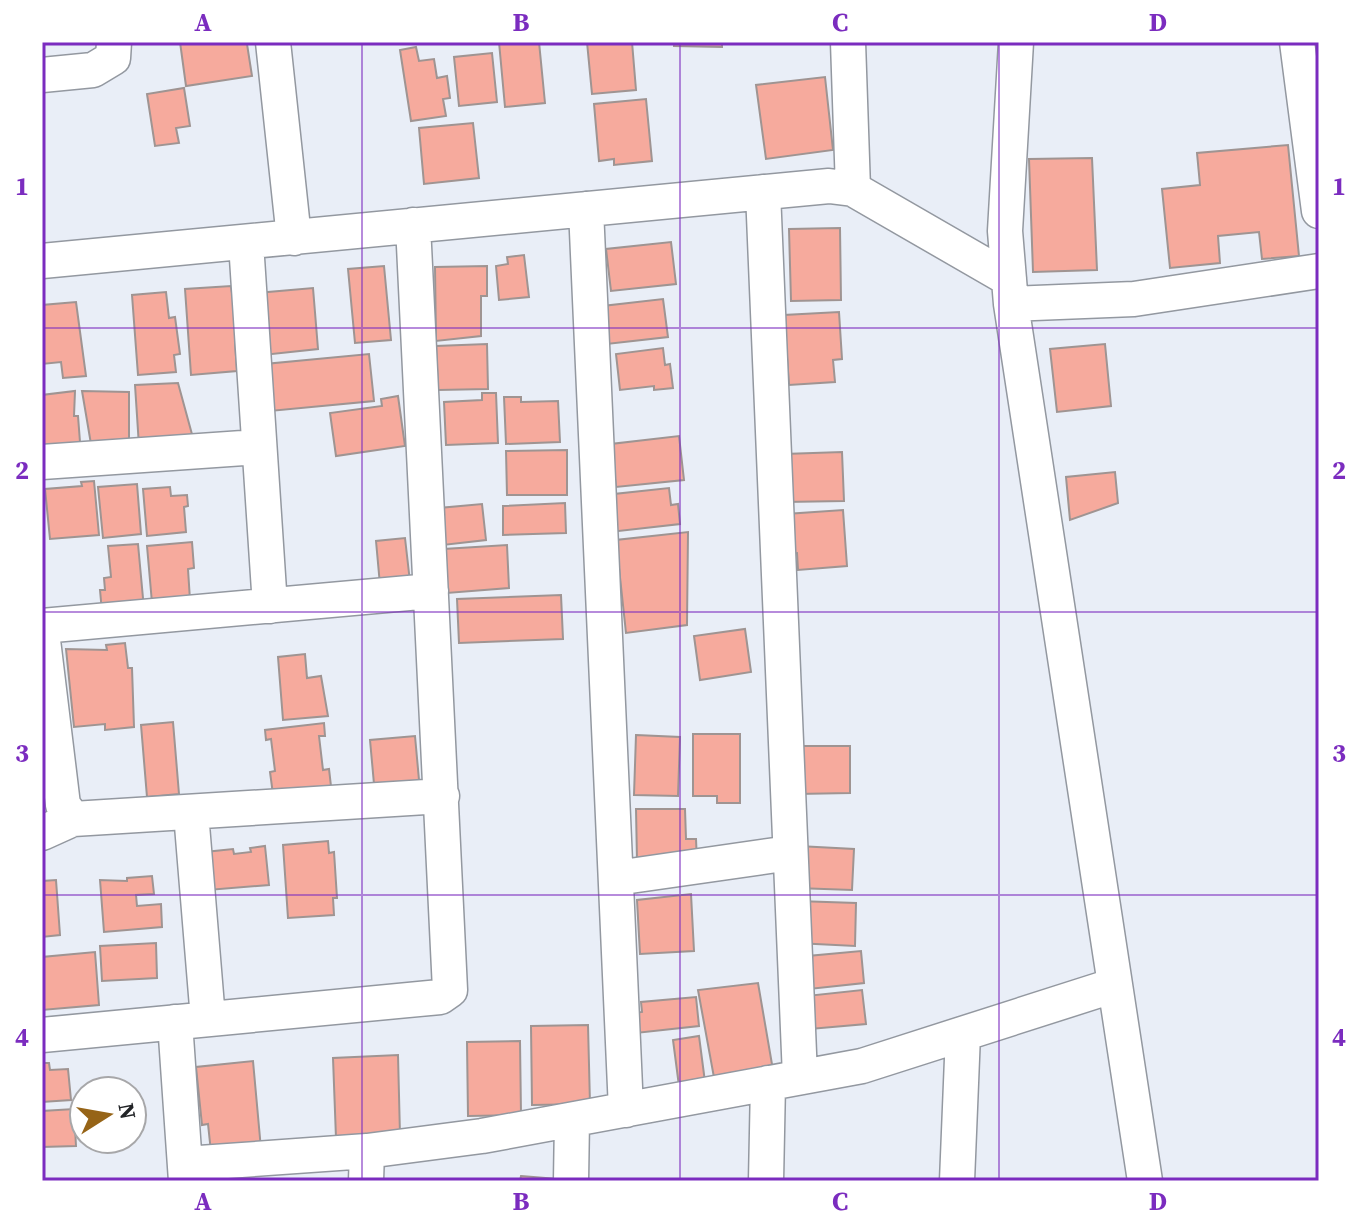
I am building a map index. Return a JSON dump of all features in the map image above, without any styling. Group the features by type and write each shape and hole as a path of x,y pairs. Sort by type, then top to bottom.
{"street":[{"path":"42,75 105,66 113,58 114,42"},
{"path":"275,42 294,238"},
{"path":"848,42 853,189"},
{"path":"1016,42 1005,231 1010,291 1145,1181"},
{"path":"1297,42 1314,147 1319,211"},
{"path":"42,261 829,186 853,189 1010,291 1134,299 1319,271"},
{"path":"763,192 790,853 784,1080 766,1181"},
{"path":"586,209 626,1110"},
{"path":"42,1035 445,995 451,984 413,225"},
{"path":"246,243 270,606"},
{"path":"42,462 258,447"},
{"path":"73,819 63,805 42,629 431,591"},
{"path":"42,833 73,819 442,796"},
{"path":"191,813 192,1020 185,1172 367,1166 572,1120 866,1065 1115,985"},
{"path":"616,878 790,853"},
{"path":"957,1181 963,1034"},
{"path":"571,1181 572,1120"}],"building":[{"path":"180,42 247,44 252,76 186,86"},
{"path":"499,42 539,42 545,103 505,107"},
{"path":"587,42 632,42 636,90 592,94"},
{"path":"674,42 747,42 722,43 722,47 674,46"},
{"path":"1303,42 1319,42 1319,59 1303,59"},
{"path":"416,47 419,61 434,59 437,78 447,76 450,98 443,99 446,116 411,121 400,50"},
{"path":"492,53 497,102 459,106 454,57"},
{"path":"825,77 833,150 766,159 756,85"},
{"path":"184,88 190,126 176,128 179,143 155,146 147,94"},
{"path":"646,99 652,161 614,165 614,159 599,161 594,104"},
{"path":"473,123 479,178 424,184 419,128"},
{"path":"1288,145 1299,256 1262,259 1259,232 1218,236 1220,263 1170,268 1162,189 1200,185 1197,153"},
{"path":"1092,158 1097,270 1033,272 1029,159"},
{"path":"840,228 841,300 791,301 789,229"},
{"path":"671,242 676,284 611,291 606,249"},
{"path":"524,255 529,297 499,300 496,266 508,264 507,257"},
{"path":"384,266 391,340 355,343 348,269"},
{"path":"487,266 487,296 481,296 481,336 436,341 435,267"},
{"path":"231,286 239,342 235,342 237,371 191,375 185,289"},
{"path":"313,288 318,349 263,355 257,293"},
{"path":"166,292 169,318 175,317 180,354 174,355 176,372 138,375 132,295"},
{"path":"663,299 668,337 598,345 594,307"},
{"path":"76,302 86,376 63,378 61,362 42,364 42,305"},
{"path":"839,312 842,359 833,360 835,382 789,385 784,315"},
{"path":"487,344 488,389 438,390 436,346"},
{"path":"1105,344 1111,406 1057,412 1050,349"},
{"path":"663,348 665,365 670,364 673,388 654,390 654,386 620,390 616,354"},
{"path":"369,354 374,401 270,411 265,364"},
{"path":"178,383 193,438 139,446 135,385"},
{"path":"75,391 74,416 78,416 80,442 42,450 42,395"},
{"path":"82,391 129,392 129,450 92,450"},
{"path":"482,393 496,393 498,443 446,445 444,402 482,400"},
{"path":"398,396 405,446 336,456 330,413 382,406 381,399"},
{"path":"504,397 521,397 521,402 558,401 560,442 506,444"},
{"path":"679,436 684,480 616,487 611,444"},
{"path":"567,450 567,495 507,495 506,451"},
{"path":"842,452 844,501 785,502 784,454"},
{"path":"1115,472 1118,503 1070,520 1066,477"},
{"path":"94,481 99,535 50,539 45,489 82,486 81,482"},
{"path":"137,484 141,534 103,538 98,487"},
{"path":"170,487 171,496 187,495 188,506 184,507 186,532 147,536 143,489"},
{"path":"669,488 671,505 678,504 680,524 610,532 605,495"},
{"path":"565,503 566,533 503,535 503,506"},
{"path":"482,504 486,540 443,545 439,508"},
{"path":"843,510 847,566 798,570 797,553 789,554 786,514"},
{"path":"688,532 687,625 626,633 616,540"},
{"path":"405,538 410,582 380,585 376,541"},
{"path":"192,542 194,568 188,569 190,600 152,603 147,546"},
{"path":"138,544 144,609 102,612 100,590 105,590 104,578 111,577 108,546"},
{"path":"507,545 509,588 447,593 444,549"},
{"path":"561,595 563,639 459,643 457,599"},
{"path":"745,629 751,672 700,680 694,636"},
{"path":"125,643 128,668 132,668 134,727 105,730 105,724 74,727 66,649 107,650 106,645"},
{"path":"305,654 307,678 321,676 328,716 283,720 278,657"},
{"path":"173,722 179,794 147,797 141,725"},
{"path":"324,723 325,736 319,736 323,770 329,769 332,795 274,802 270,772 275,771 271,739 266,740 265,730"},
{"path":"693,734 740,734 740,803 717,803 717,796 693,796"},
{"path":"636,735 680,737 678,796 634,795"},
{"path":"415,736 420,791 375,795 370,740"},
{"path":"797,746 850,746 850,793 797,794"},
{"path":"636,809 685,809 686,839 696,839 697,862 637,861"},
{"path":"328,841 329,853 334,852 337,898 333,898 334,915 288,918 283,845"},
{"path":"265,846 269,885 208,890 205,852 233,849 234,854"},
{"path":"798,846 854,849 852,890 796,888"},
{"path":"152,876 154,894 136,895 137,906 161,904 162,927 104,932 100,880 127,881 127,878"},
{"path":"56,880 60,935 42,937 42,881"},
{"path":"691,894 694,951 640,954 637,900"},
{"path":"797,901 856,903 855,946 796,943"},
{"path":"156,943 157,978 102,981 100,946"},
{"path":"861,951 864,983 800,990 797,957"},
{"path":"95,952 99,1005 42,1010 42,957"},
{"path":"758,983 774,1076 715,1083 698,990"},
{"path":"862,990 866,1024 810,1029 797,997"},
{"path":"696,997 699,1026 636,1033 634,1013 642,1012 641,1002"},
{"path":"588,1025 590,1104 532,1105 531,1026"},
{"path":"699,1036 705,1082 679,1086 673,1040"},
{"path":"520,1041 521,1115 468,1116 467,1042"},
{"path":"398,1055 400,1135 336,1138 333,1058"},
{"path":"253,1061 261,1149 211,1152 208,1124 202,1125 196,1067"},
{"path":"42,1063 49,1063 50,1070 68,1069 68,1100 42,1102"},
{"path":"68,1109 68,1146 42,1147 42,1111"},
{"path":"521,1176 557,1179 557,1181 520,1181"}]}
